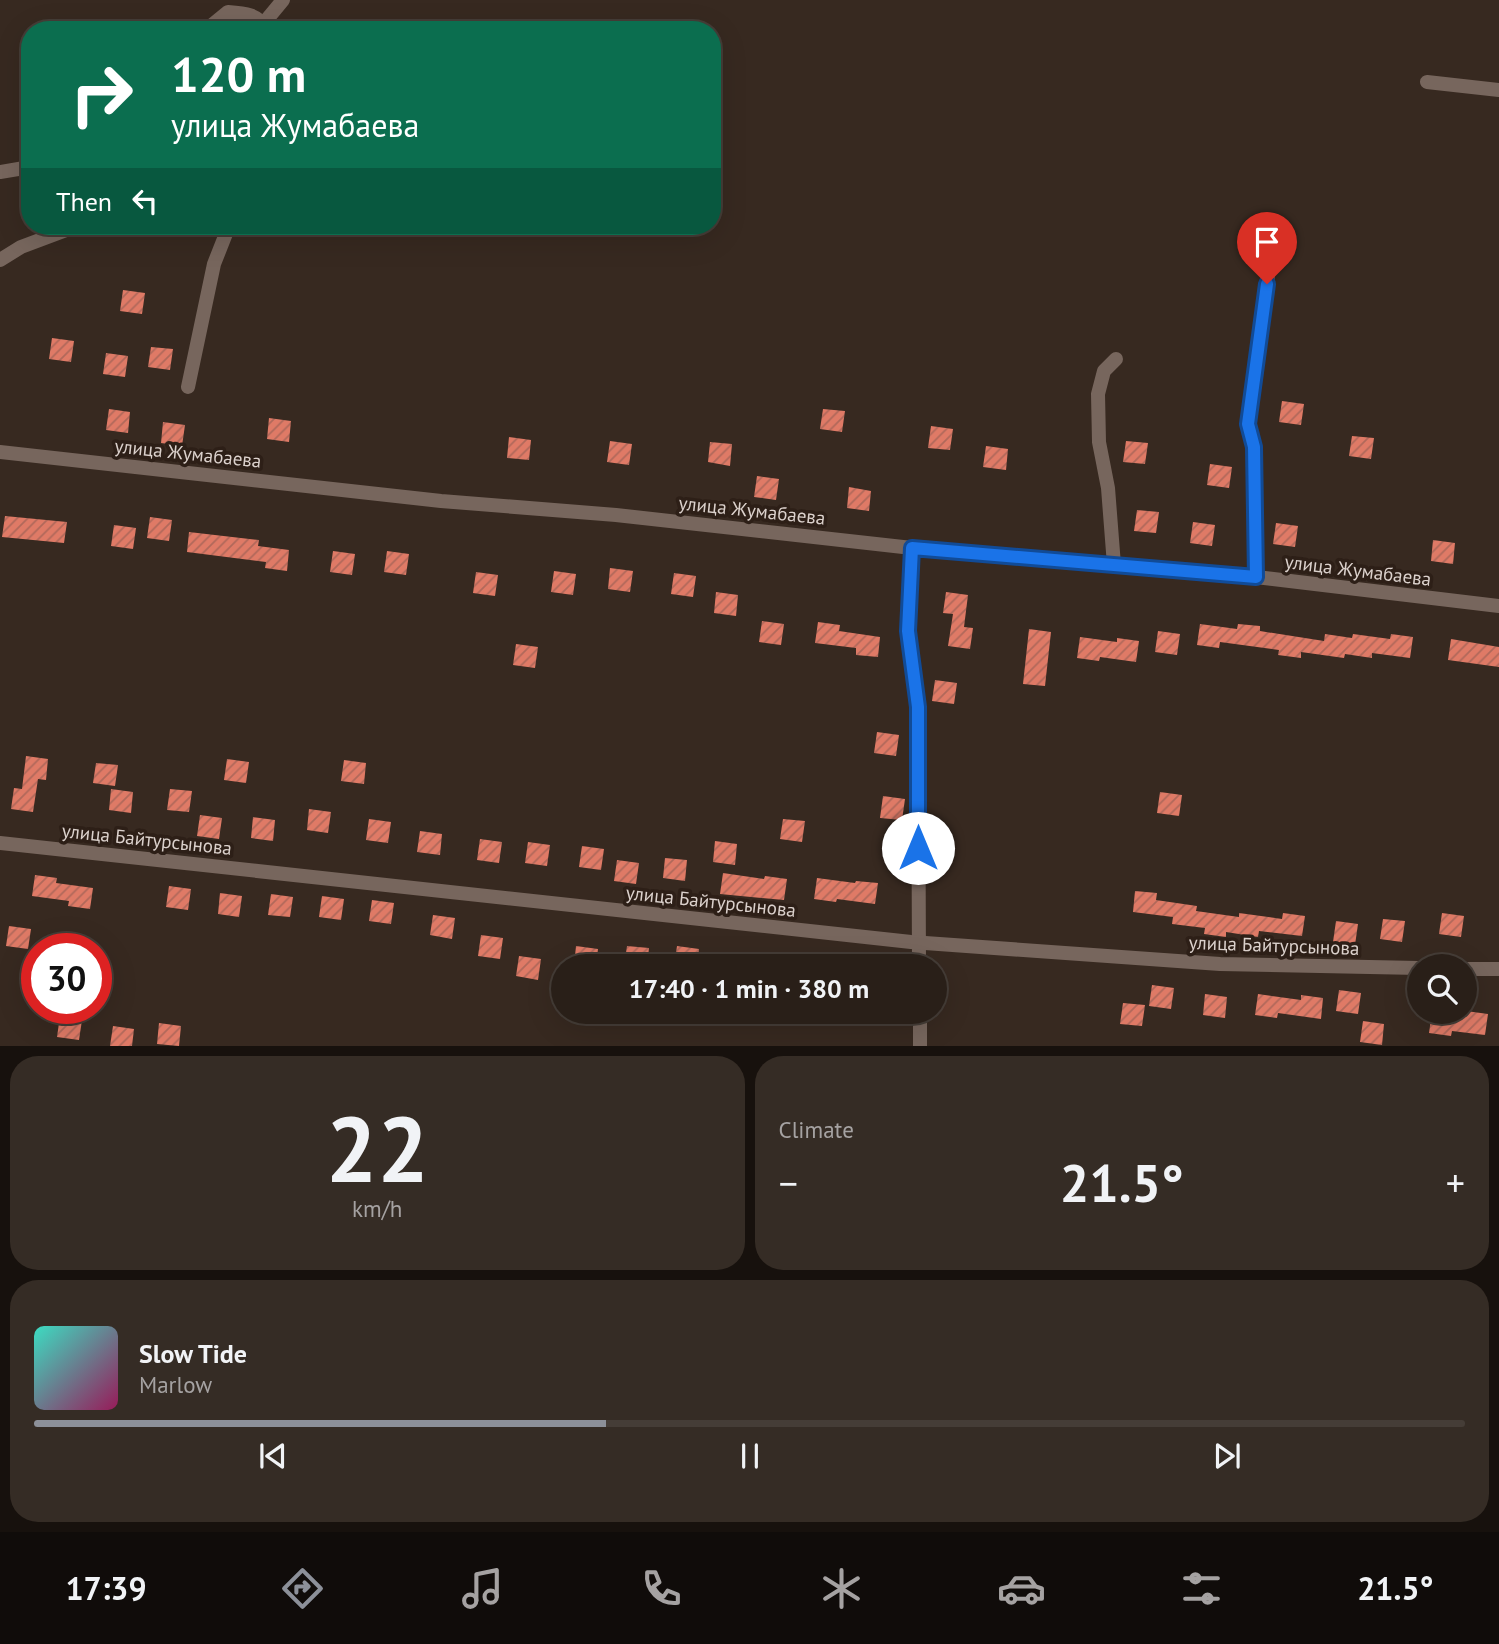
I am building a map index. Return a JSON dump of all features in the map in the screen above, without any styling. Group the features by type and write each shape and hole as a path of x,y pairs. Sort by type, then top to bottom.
{"street":[{"path":"269,21 283,0"},
{"path":"217,21 228,12 248,13 259,21"},
{"path":"1427,82 1499,90"},
{"path":"0,173 21,169"},
{"path":"0,260 21,247 53,235"},
{"path":"188,387 214,264 225,235"},
{"path":"1256,577 1254,447 1248,424 1270,261"},
{"path":"1114,565 1108,488 1099,442 1098,394 1104,371 1116,359"},
{"name":"улица Жумабаева","path":"0,452 427,500 616,514 912,548 1256,577 1499,606"},
{"path":"912,548 908,631 918,707 919,954"},
{"name":"улица Байтурсынова","path":"0,843 919,943 1220,964 1407,968"},
{"path":"1477,969 1499,969"},
{"path":"920,1024 920,1045"}],"building":[{"path":"123,290 145,293 142,314 120,311"},
{"path":"52,338 74,341 71,362 49,359"},
{"path":"151,347 173,349 170,370 148,367"},
{"path":"106,353 128,356 125,377 103,374"},
{"path":"1282,401 1304,404 1301,425 1279,422"},
{"path":"109,409 130,412 128,433 106,430"},
{"path":"823,409 845,411 842,432 820,429"},
{"path":"269,418 291,421 289,442 267,439"},
{"path":"163,422 185,425 182,446 161,443"},
{"path":"931,426 953,429 950,450 928,448"},
{"path":"1352,436 1374,438 1371,459 1349,456"},
{"path":"509,437 531,440 529,460 507,458"},
{"path":"610,441 632,444 629,465 607,462"},
{"path":"1126,441 1148,443 1145,464 1123,462"},
{"path":"710,442 732,444 730,466 708,462"},
{"path":"986,446 1008,449 1006,470 983,467"},
{"path":"1210,464 1232,467 1229,488 1207,485"},
{"path":"757,476 779,479 776,500 754,497"},
{"path":"849,487 871,491 869,511 847,508"},
{"path":"1137,510 1159,512 1156,533 1134,531"},
{"path":"5,516 67,522 64,543 2,537"},
{"path":"150,517 172,520 169,541 147,538"},
{"path":"1193,522 1215,525 1212,546 1190,543"},
{"path":"1276,523 1298,526 1295,547 1273,544"},
{"path":"114,525 136,528 133,549 111,546"},
{"path":"189,532 259,540 258,546 289,550 287,571 265,568 266,562 187,552"},
{"path":"1433,540 1455,543 1453,564 1431,561"},
{"path":"333,551 355,554 352,575 330,572"},
{"path":"387,551 409,554 406,575 384,572"},
{"path":"610,568 633,571 630,592 608,589"},
{"path":"554,571 576,574 573,595 551,592"},
{"path":"476,572 498,575 495,596 473,593"},
{"path":"674,573 696,576 693,597 671,594"},
{"path":"716,592 738,595 736,616 714,613"},
{"path":"946,592 968,595 964,627 973,628 970,649 948,646 953,614 943,613"},
{"path":"762,621 784,624 781,645 759,642"},
{"path":"818,622 840,625 839,631 880,637 878,657 856,655 856,648 815,643"},
{"path":"1200,624 1237,629 1238,624 1260,626 1260,631 1324,641 1325,634 1352,638 1353,634 1390,639 1391,634 1413,637 1410,658 1372,653 1372,658 1345,654 1344,658 1301,652 1301,658 1278,655 1279,650 1220,642 1219,648 1197,645"},
{"path":"1029,629 1051,632 1045,686 1023,684"},
{"path":"1158,631 1180,634 1177,655 1155,652"},
{"path":"1080,637 1117,642 1117,638 1139,641 1136,662 1100,657 1099,661 1077,658"},
{"path":"1451,639 1499,647 1499,667 1448,660"},
{"path":"516,644 538,647 535,668 513,665"},
{"path":"935,680 957,683 954,704 932,701"},
{"path":"877,732 899,735 896,756 874,753"},
{"path":"26,756 48,759 46,780 38,779 33,812 11,809 14,788 22,789"},
{"path":"227,759 249,762 246,783 224,780"},
{"path":"344,760 366,763 364,784 341,781"},
{"path":"96,763 118,765 115,786 93,783"},
{"path":"111,789 133,792 131,813 109,810"},
{"path":"170,789 192,791 189,812 167,810"},
{"path":"1160,792 1182,795 1179,816 1157,813"},
{"path":"883,796 905,799 902,820 880,818"},
{"path":"309,809 331,812 328,833 307,830"},
{"path":"200,815 222,818 219,839 197,836"},
{"path":"253,817 275,820 273,841 251,838"},
{"path":"369,819 391,822 388,843 366,840"},
{"path":"783,819 805,821 802,842 780,839"},
{"path":"420,831 442,834 440,855 417,852"},
{"path":"480,839 502,842 499,863 477,860"},
{"path":"715,841 737,844 735,865 713,862"},
{"path":"528,842 550,845 547,866 525,863"},
{"path":"582,846 604,849 601,870 579,867"},
{"path":"665,858 687,860 685,881 663,878"},
{"path":"617,860 639,863 636,884 614,881"},
{"path":"723,873 764,879 765,876 787,879 784,900 720,894"},
{"path":"35,875 57,878 56,883 93,888 90,909 68,906 69,901 32,896"},
{"path":"817,878 878,883 875,904 814,899"},
{"path":"169,886 191,889 188,910 166,907"},
{"path":"1135,891 1157,893 1156,900 1197,906 1196,911 1282,919 1283,913 1305,916 1302,936 1259,931 1258,937 1226,932 1226,937 1204,934 1205,928 1172,924 1173,917 1133,912"},
{"path":"220,893 242,896 239,917 218,914"},
{"path":"271,894 293,897 290,917 268,915"},
{"path":"322,896 344,899 341,920 319,917"},
{"path":"372,900 394,903 391,924 369,921"},
{"path":"1442,913 1464,916 1461,937 1439,934"},
{"path":"433,915 455,918 452,939 430,935"},
{"path":"1383,919 1405,921 1402,942 1380,939"},
{"path":"1336,921 1358,924 1355,945 1333,942"},
{"path":"9,926 31,929 30,933 21,933 21,948 6,946"},
{"path":"481,935 503,938 500,959 478,956"},
{"path":"576,946 598,949 597,954 575,954"},
{"path":"627,946 649,948 648,954 626,954"},
{"path":"677,946 699,949 698,954 676,954"},
{"path":"519,956 541,959 538,980 516,976"},
{"path":"1152,985 1174,988 1171,1009 1149,1006"},
{"path":"1339,990 1361,993 1358,1014 1336,1011"},
{"path":"1205,994 1227,997 1225,1018 1203,1015"},
{"path":"1258,994 1301,1000 1301,995 1323,998 1321,1019 1278,1013 1277,1018 1255,1015"},
{"path":"1123,1003 1145,1005 1142,1026 1120,1024"},
{"path":"1477,1012 1488,1014 1485,1035 1452,1031 1451,1036 1429,1033 1430,1024 1477,1024"},
{"path":"1363,1021 1384,1024 1382,1045 1360,1042"},
{"path":"159,1023 181,1026 179,1046 157,1044"},
{"path":"59,1024 81,1024 79,1040 57,1037"},
{"path":"113,1026 134,1029 132,1046 110,1046"}],"route":[{"path":"918,848 918,707 908,631 912,548 1256,577 1254,447 1248,424 1267,284"}]}
